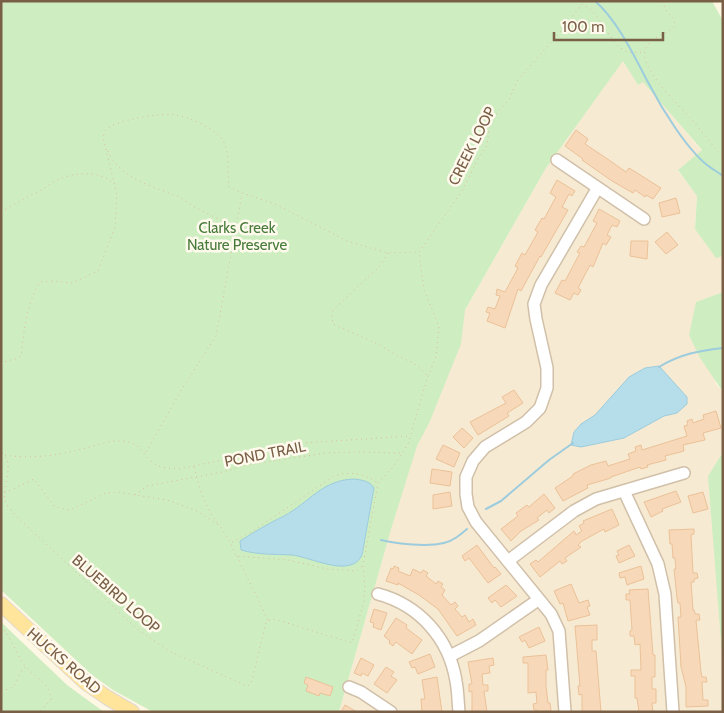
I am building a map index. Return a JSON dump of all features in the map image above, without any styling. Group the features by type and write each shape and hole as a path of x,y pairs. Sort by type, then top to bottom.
{"main road":[{"name":"HUCKS ROAD","path":"1,604 86,683 132,712"}],"street":[{"path":"557,160 597,189 644,219"},
{"path":"565,712 559,631 551,614 476,522 468,507 466,477 472,460 484,447 526,422 540,408 547,388 547,368 534,304 541,285 597,189"},
{"path":"508,561 574,510 596,499 684,473"},
{"path":"624,491 658,564 663,587 673,712"},
{"path":"378,594 394,598 424,618 437,634 450,656 456,680 459,712"},
{"path":"450,656 479,641 538,600"},
{"path":"348,687 361,692 391,712"}],"path":[{"path":"662,1 667,12 674,19 675,24 671,31 655,37 647,46 645,56 651,71 662,86 723,157"},
{"name":"CREEK LOOP","path":"419,252 462,191 479,157 487,146 489,128 497,113 509,100 517,81 582,4 591,8 620,48 627,52 645,52"},
{"path":"193,467 212,516 230,542 268,620 274,619 352,643 365,595 363,565 378,483 393,467 408,444 426,382 436,356 438,326 424,290 419,252 388,253 347,241 275,204 229,187 227,152 222,139 210,129 177,115 135,118 105,130 103,137 112,161 125,172 142,183 178,196 214,217 236,226"},
{"path":"1,364 6,360 16,359 21,356 26,315 40,282 72,283 98,272 115,227 116,195 107,149"},
{"path":"1,212 19,200 60,179 79,173 107,178 113,182"},
{"path":"145,453 182,389 216,336 242,193"},
{"path":"388,253 379,267 333,310 333,324 359,334 415,364 426,374 426,382"},
{"name":"POND TRAIL","path":"3,454 55,455 122,441 138,447 153,463 163,468 179,469 304,443 410,436"},
{"name":"POND TRAIL","path":"135,495 147,486 223,472 246,465 326,453 403,453"},
{"path":"3,454 7,458 4,494"},
{"path":"230,542 253,531 334,476 354,474 367,476 378,483"},
{"path":"4,494 34,479 55,506 70,510 106,493 117,492 166,500 197,511 220,526"},
{"name":"BLUEBIRD LOOP","path":"4,494 8,506 50,548 137,629 169,651 250,686 268,620"},
{"path":"236,556 288,560 327,569 348,571 356,571 363,565"},
{"path":"1,626 12,639 26,667 47,685 50,694 49,703 39,712"},
{"path":"1,689 8,690 14,686 20,673 26,667"}],"shaded area":[{"path":"623,60 638,85 643,81 702,151 678,171 697,195 695,229 723,256 723,292 696,302 716,384 723,392 723,452 708,476 723,559 723,712 339,712 441,352 546,168"}],"green space":[{"name":"Clarks Creek Nature Preserve","path":"1,1 712,1 723,21 723,256 716,258 695,229 697,196 678,170 702,150 643,82 638,85 623,61 546,168 465,310 461,344 430,421 417,446 339,712 153,712 113,690 92,675 1,590"},
{"path":"723,292 723,392 700,358 689,335 696,302"},
{"path":"723,452 723,667 708,476"},
{"path":"1,622 67,685 104,712 1,712"}],"water":[{"path":"659,366 687,397 687,404 677,413 664,416 624,438 581,447 571,445 574,432 581,424 595,415 629,377 645,368"},
{"path":"354,479 368,482 374,488 362,555 357,562 340,566 330,565 292,555 260,554 241,550 240,541 284,516 325,487 343,480"}],"building":[{"path":"576,130 588,139 585,144 626,172 629,168 661,188 653,199 646,195 645,197 635,190 633,193 612,181 565,146"},
{"path":"557,180 575,191 572,196 569,194 562,207 568,210 521,291 518,289 505,328 487,321 490,313 486,312 488,307 495,309 500,296 496,295 497,289 505,292 518,268 515,266 522,253 525,255 538,232 535,230 542,218 544,219 556,197 550,193"},
{"path":"676,198 680,213 662,217 659,203"},
{"path":"599,209 620,221 617,227 612,225 607,235 611,237 606,245 603,243 593,267 590,265 578,288 581,290 578,295 574,293 570,300 555,293 562,280 565,281 580,253 577,252 581,246 584,247 597,223 593,221"},
{"path":"667,232 678,245 666,254 655,242"},
{"path":"631,241 648,241 647,259 630,256"},
{"path":"514,390 523,403 507,413 509,416 478,435 470,422 506,403 502,397"},
{"path":"716,411 721,428 703,433 705,440 683,445 684,451 665,456 666,460 587,485 588,488 563,501 555,488 573,476 573,474 591,465 606,461 608,466 630,459 628,454 636,451 635,447 641,445 642,450 687,436 684,426 688,425 687,421 692,419 693,423 704,419 703,415"},
{"path":"462,428 473,438 464,448 453,437"},
{"path":"443,445 460,453 454,467 436,459"},
{"path":"432,469 452,472 450,486 430,483"},
{"path":"676,491 681,502 662,509 663,511 651,517 644,502"},
{"path":"450,492 452,506 433,509 433,495"},
{"path":"703,492 708,509 693,513 688,496"},
{"path":"544,494 555,508 549,513 547,510 537,518 539,520 521,531 511,541 501,529 518,516 516,513 527,505 529,507"},
{"path":"612,509 619,525 605,532 604,529 582,541 578,545 581,547 565,558 567,561 562,564 560,561 540,577 530,564 536,560 538,562 574,531 576,535 582,531 579,526 584,523 583,521"},
{"path":"694,529 694,534 691,535 693,573 697,573 698,578 691,582 693,610 695,614 699,614 700,620 696,620 701,672 702,677 706,677 707,682 702,682 703,700 708,700 708,706 686,707 686,687 681,667 678,617 681,617 680,603 678,603 677,598 674,569 676,569 675,558 673,558 672,544 670,544 669,530"},
{"path":"477,545 494,568 501,574 488,583 469,558 465,561 462,556"},
{"path":"629,545 635,556 619,563 616,556 619,555 617,551"},
{"path":"394,566 399,568 398,571 410,576 413,569 421,573 423,570 428,573 426,576 436,584 438,581 443,584 441,587 445,590 442,595 451,605 455,602 458,606 455,609 462,617 465,615 469,622 473,619 476,625 457,636 438,609 398,583 398,585 386,581 391,568 393,569"},
{"path":"641,566 644,579 627,585 625,577 620,578 619,573"},
{"path":"571,584 579,603 588,600 590,606 587,607 590,615 568,621 563,603 560,604 554,591"},
{"path":"506,585 517,596 501,607 495,600 492,603 488,598"},
{"path":"648,589 653,655 655,655 655,677 652,677 652,689 656,689 656,703 652,703 653,712 639,712 637,698 635,698 635,676 631,676 631,670 641,670 640,644 635,645 634,636 630,636 630,631 632,630 630,600 626,600 626,594 630,594 629,590"},
{"path":"374,609 387,613 381,630 373,627 374,623 370,622"},
{"path":"396,618 407,625 406,628 422,640 412,654 396,642 393,646 384,636"},
{"path":"597,625 597,640 592,640 592,651 596,651 601,712 582,712 582,694 579,695 578,686 580,686 575,626"},
{"path":"539,627 545,641 529,648 525,640 522,642 519,637"},
{"path":"430,654 435,667 418,674 415,667 412,668 409,662"},
{"path":"546,655 548,670 546,670 546,686 551,711 537,712 537,710 534,710 533,704 537,703 536,692 528,693 528,663 523,663 523,657"},
{"path":"361,658 374,665 368,676 362,673 361,676 354,673"},
{"path":"493,658 494,665 489,666 490,673 482,674 483,685 488,685 488,691 484,691 487,712 472,712 472,691 469,692 469,684 472,684 468,662"},
{"path":"386,667 394,672 391,676 397,680 387,693 374,684"},
{"path":"306,677 333,687 330,696 320,693 319,696 306,691 308,685 304,683"},
{"path":"437,677 442,712 422,712 421,699 425,699 422,680"},
{"path":"345,705 357,712 341,712"}],"waterway":[{"path":"595,1 619,29 675,128 699,158 723,176"},
{"path":"659,367 689,354 723,348"},
{"path":"486,509 501,501 549,460 573,443"},
{"path":"381,540 395,543 437,544 450,541 467,529"}]}
